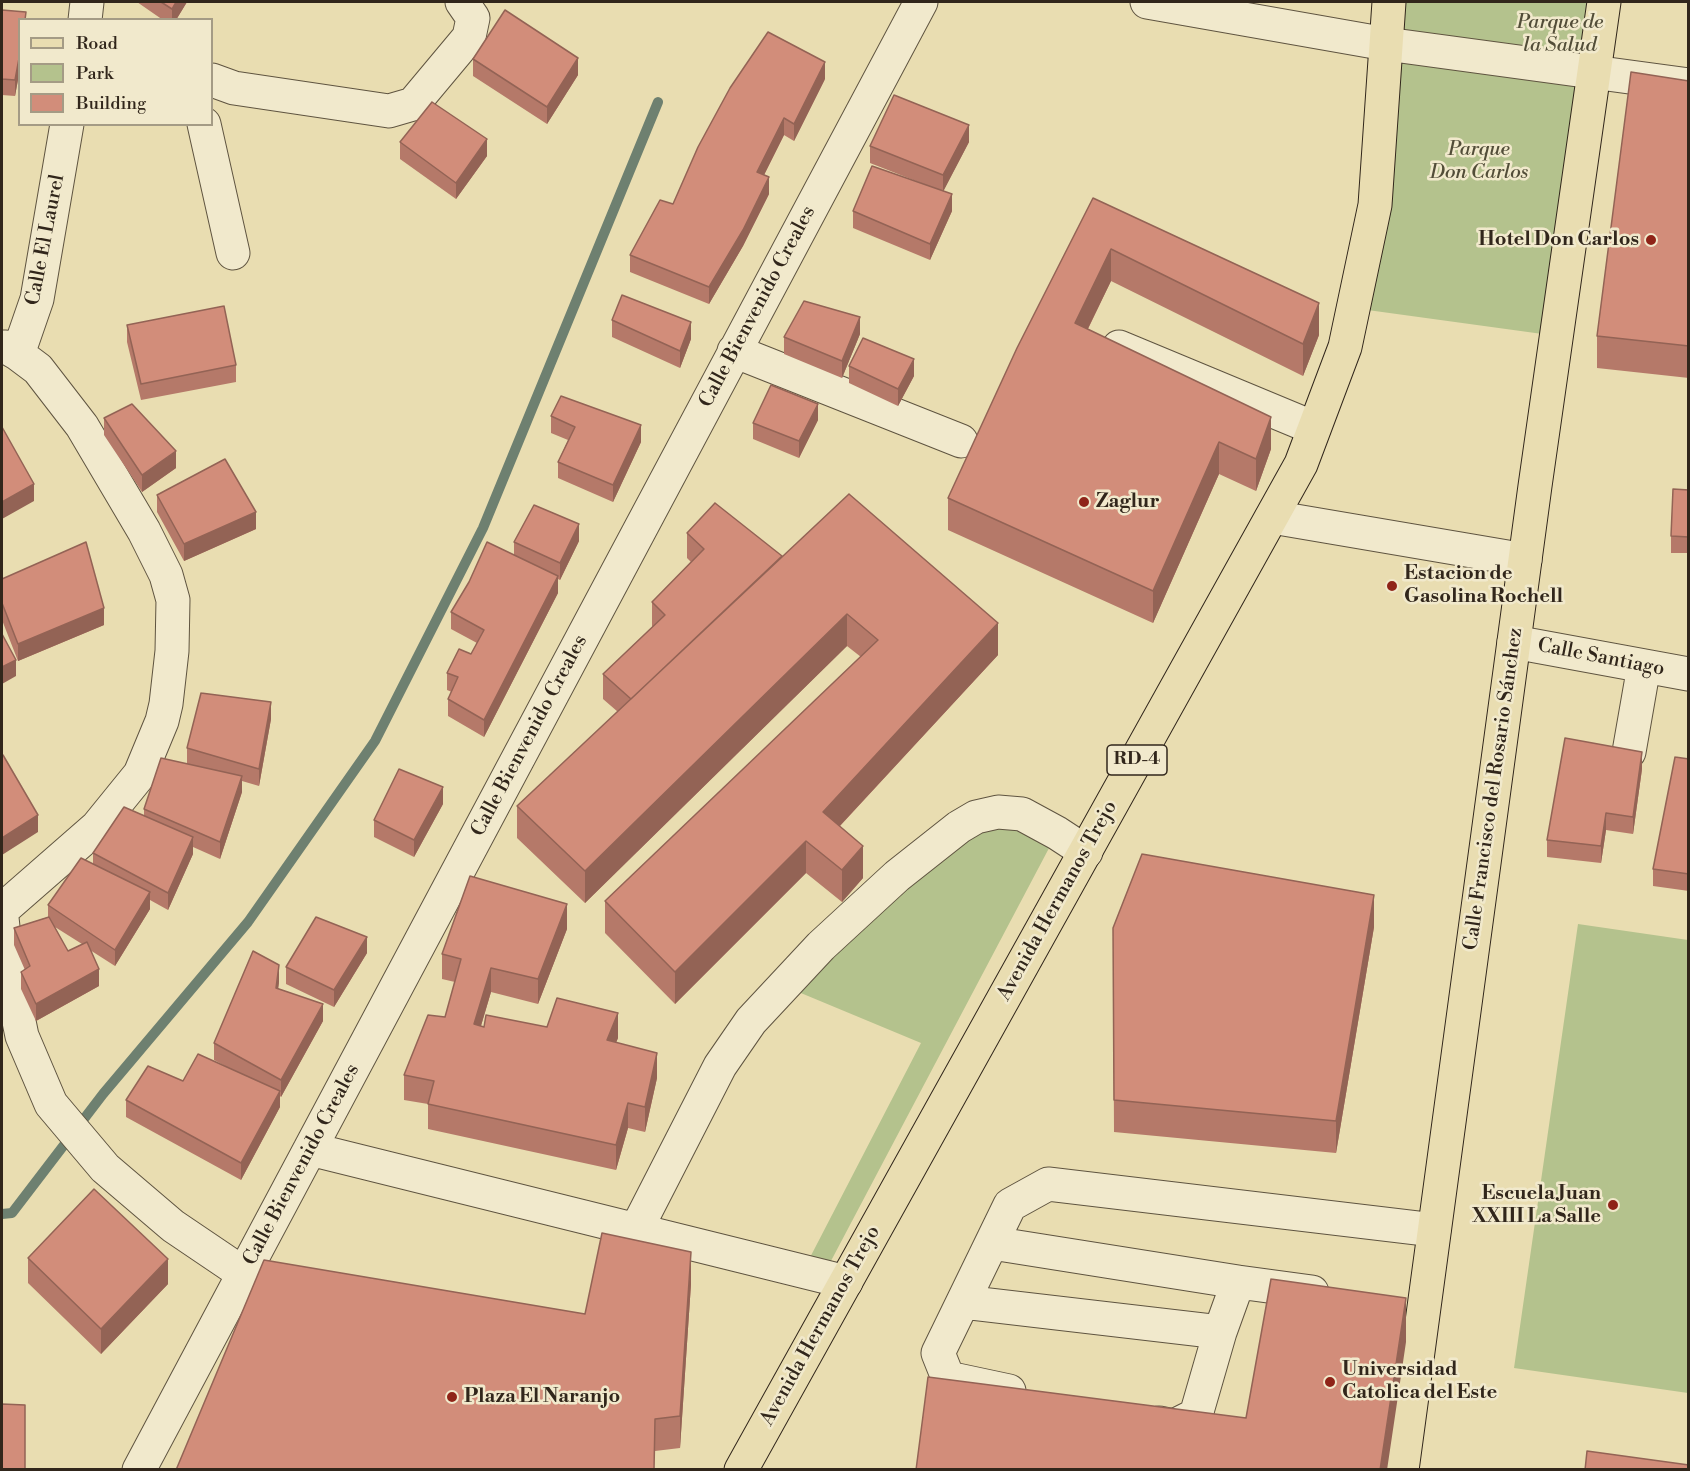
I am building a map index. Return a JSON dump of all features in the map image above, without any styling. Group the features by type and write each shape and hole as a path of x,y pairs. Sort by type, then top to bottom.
{"main road":[{"name":"Avenida Hermanos Trejo","path":"741,1470 1301,464 1345,347 1375,205 1389,2"},
{"name":"Calle Francisco del Rosario Sánchez","path":"1402,1470 1412,1305 1434,1230 1604,2"}],"street":[{"path":"85,18 87,2"},
{"path":"213,80 234,88 390,111 413,104 469,36 473,18 462,2"},
{"name":"Calle Bienvenido Creales","path":"139,1470 921,2"},
{"path":"1147,2 1386,44 1689,85"},
{"name":"Calle El Laurel","path":"10,350 37,299 67,126"},
{"path":"204,126 233,253"},
{"path":"1100,339 1314,428"},
{"path":"2,910 97,827 140,774 164,713 172,651 173,600 170,586 144,531 82,426 38,369 10,350"},
{"path":"734,351 961,441"},
{"path":"1272,517 1525,560"},
{"name":"Calle Santiago","path":"1514,642 1689,674"},
{"path":"1629,752 1644,666"},
{"path":"636,1230 720,1066 751,1021 821,946 897,876 959,827 976,817 998,812 1022,814 1086,852"},
{"path":"2,918 7,963 22,1036 51,1104 105,1168 172,1226 244,1274"},
{"path":"310,1149 846,1282"},
{"path":"1038,1397 948,1378 938,1353 1010,1205 1048,1184 1434,1230"},
{"path":"992,1244 1342,1296"},
{"path":"1129,1416 1174,1426 1196,1415 1220,1332 1238,1282"},
{"path":"963,1302 1220,1332"}],"green space":[{"name":"Parque Don Carlos","path":"1389,2 1604,2 1557,336 1353,308"},
{"path":"976,817 1057,833 823,1276 803,1271 921,1043 784,986"},
{"name":"Escuela Juan XXIII La Salle","path":"1578,924 1688,940 1688,1393 1514,1368"}],"building":[{"path":"161,2 176,2 172,9"},
{"path":"2,10 26,12 25,18 18,18 18,64 15,80 2,79"},
{"path":"505,10 578,58 547,107 473,59"},
{"path":"768,32 825,62 794,124 784,118 757,172 769,177 743,230 709,287 630,255 660,200 673,204 698,147 730,88"},
{"name":"Hotel Don Carlos","path":"1631,72 1689,81 1689,346 1597,336"},
{"path":"894,95 969,125 943,175 870,146"},
{"path":"432,102 487,139 456,183 400,142"},
{"path":"872,166 952,194 930,244 853,211"},
{"path":"1093,198 1319,303 1303,344 1111,249 1075,323 1271,417 1256,459 1219,442 1153,591 948,498 1017,348"},
{"path":"622,295 691,322 680,351 612,320"},
{"path":"804,301 860,317 842,361 784,337"},
{"path":"224,306 236,365 141,384 127,325"},
{"path":"863,338 914,359 898,389 849,366"},
{"path":"771,385 818,404 799,441 753,423"},
{"path":"561,396 641,425 613,485 558,462 575,427 551,416"},
{"path":"132,404 176,451 142,475 104,418"},
{"path":"2,427 34,484 2,502"},
{"path":"225,459 256,512 184,544 157,495"},
{"path":"1673,489 1689,490 1689,537 1671,536"},
{"path":"849,494 998,623 823,812 863,846 842,870 806,841 675,972 605,901 878,640 847,614 585,871 517,806"},
{"path":"715,503 782,556 631,699 603,674 665,615 652,602 704,549 687,533"},
{"path":"534,505 579,524 560,563 514,542"},
{"path":"86,542 104,608 18,644 2,603 2,579"},
{"path":"487,542 558,576 484,720 448,699 458,677 447,673 459,649 471,654 484,630 451,612 469,582"},
{"path":"2,634 16,660 2,667"},
{"path":"201,693 271,702 259,769 187,748"},
{"path":"1565,738 1642,752 1633,817 1606,813 1601,846 1547,840"},
{"path":"2,756 38,815 2,838"},
{"path":"1675,757 1689,759 1689,874 1653,869"},
{"path":"161,758 242,776 220,842 144,809"},
{"path":"399,769 443,787 414,840 374,820"},
{"path":"124,807 193,837 168,893 93,853"},
{"path":"1142,854 1374,895 1336,1121 1114,1100 1113,928"},
{"path":"81,858 150,892 115,950 48,905"},
{"path":"470,876 567,904 538,979 491,968 474,1024 484,1027 486,1015 547,1027 557,998 618,1013 607,1040 657,1053 645,1107 628,1103 616,1145 428,1104 434,1081 404,1075 428,1015 445,1017 461,959 442,954"},
{"path":"49,917 68,951 87,942 99,969 36,1004 21,972 30,966 14,928"},
{"path":"316,917 367,937 334,990 286,967"},
{"path":"253,951 279,965 276,988 323,1004 281,1080 214,1043"},
{"path":"198,1054 280,1091 241,1163 126,1100 148,1066 183,1081"},
{"path":"94,1189 168,1259 101,1329 28,1258"},
{"name":"Plaza El Naranjo","path":"602,1233 691,1252 680,1416 655,1419 654,1470 176,1470 264,1260 585,1314"},
{"path":"1271,1279 1406,1298 1380,1470 916,1470 928,1377 1246,1418"},
{"path":"2,1404 25,1405 25,1470 2,1470"},
{"path":"1587,1451 1689,1465 1689,1470 1585,1470"}],"waterway":[{"path":"2,1214 12,1213 103,1094 248,922 375,741 483,528 658,102"}],"place":[{"name":"Hotel Don Carlos","path":"1651,240"},
{"name":"Zaglur","path":"1084,502"},
{"name":"Estacion de Gasolina Rochell","path":"1392,586"},
{"name":"Escuela Juan XXIII La Salle","path":"1613,1205"},
{"name":"Universidad Catolica del Este","path":"1330,1382"},
{"name":"Plaza El Naranjo","path":"452,1397"}],"park label":[{"name":"Parque de la Salud","path":"1560,34"}]}
